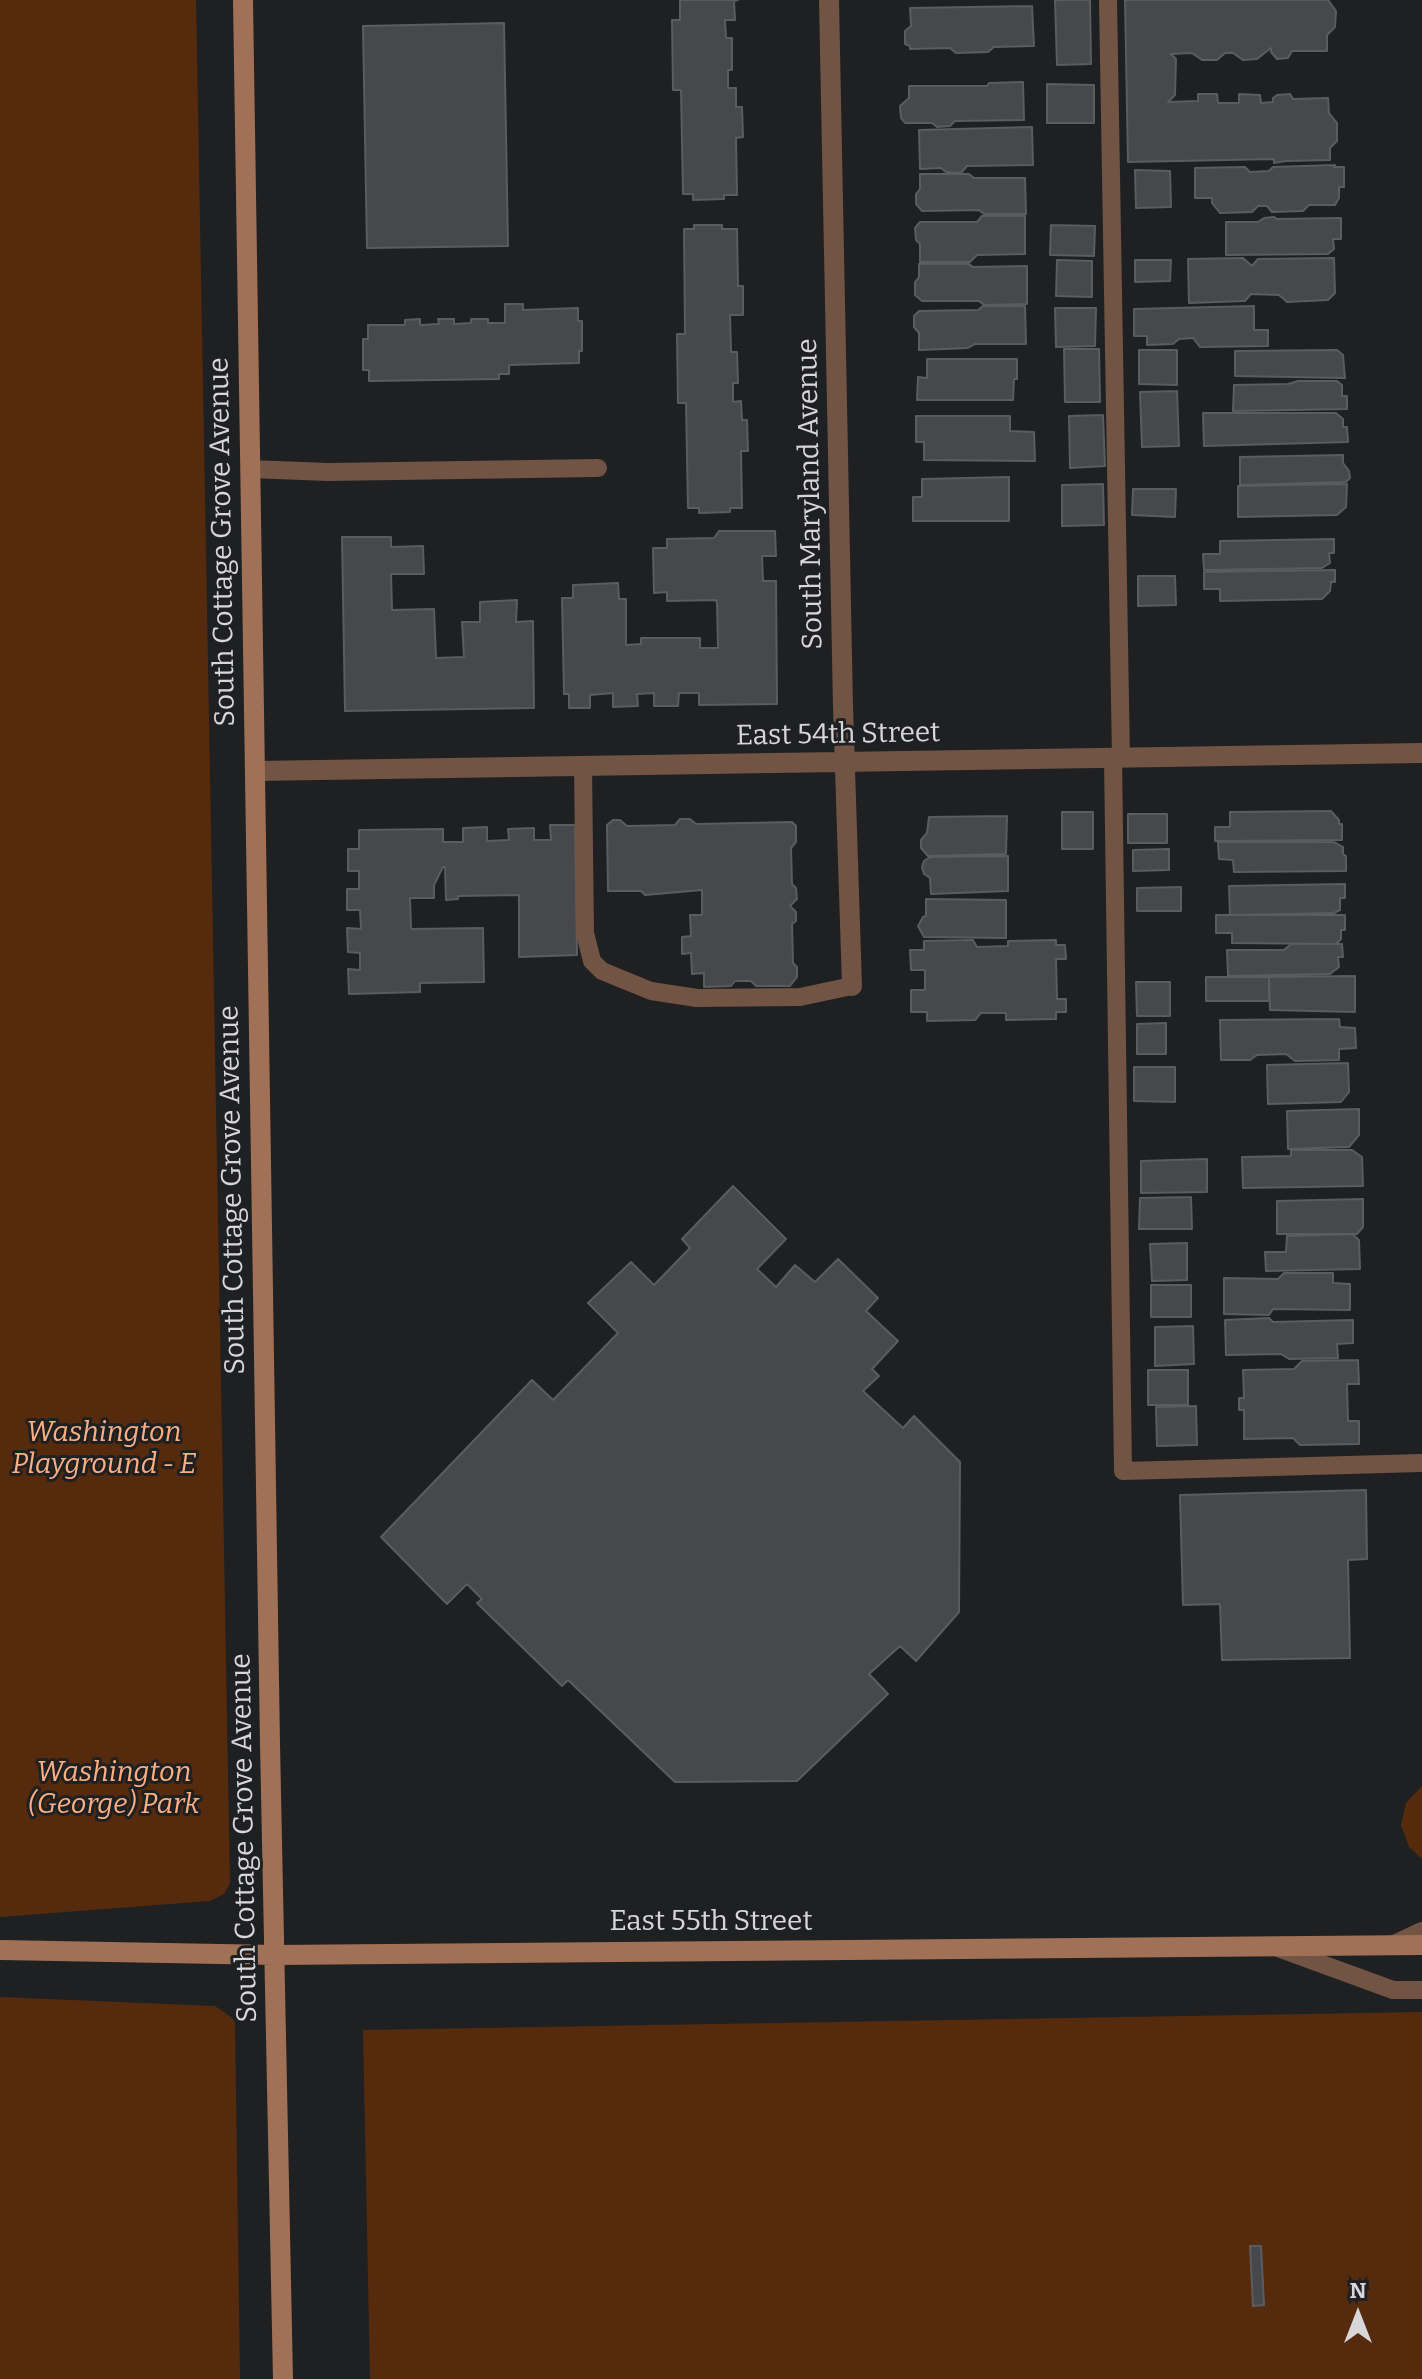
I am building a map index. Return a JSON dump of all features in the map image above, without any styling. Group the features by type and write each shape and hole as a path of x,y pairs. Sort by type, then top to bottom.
{"main road":[{"name":"South Cottage Grove Avenue","path":"243,0 283,2379"},
{"name":"East 55th Street","path":"0,1950 275,1955 1422,1945"}],"street":[{"name":"South Maryland Avenue","path":"829,0 852,986"},
{"name":"East 54th Street","path":"255,771 1422,753"}],"lane":[{"path":"1108,0 1123,1471 1422,1463"},
{"path":"250,469 328,472 598,468"},
{"path":"583,766 585,933 592,961 602,971 651,991 697,998 800,997 852,986"},
{"path":"1392,1945 1422,1931"},
{"path":"1272,1946 1393,1990 1422,1990"}],"green space":[{"name":"Washington (George) Park","path":"0,0 196,0 230,1883 224,1894 210,1901 0,1917"},
{"path":"1422,1786 1422,1859 1409,1847 1401,1825 1406,1803"},
{"path":"0,1997 215,2006 235,2022 240,2379 0,2379"},
{"path":"1422,2012 1422,2379 370,2379 363,2030"}],"building":[{"path":"680,0 738,0 734,1 735,20 725,20 726,38 732,38 732,70 728,70 728,88 736,88 736,107 742,107 743,137 736,138 737,195 724,195 724,199 693,200 693,194 683,194 681,90 673,90 672,20 680,20"},
{"path":"1055,0 1090,0 1091,64 1057,65"},
{"path":"1125,0 1328,0 1336,11 1335,27 1327,35 1327,51 1292,51 1288,58 1277,59 1271,48 1257,59 1243,60 1233,53 1225,53 1217,60 1202,60 1192,53 1171,54 1176,59 1175,95 1168,102 1198,101 1198,94 1217,94 1218,103 1239,103 1239,94 1260,95 1261,103 1273,102 1277,95 1290,94 1293,99 1328,98 1329,113 1337,123 1337,141 1330,148 1330,160 1274,163 1274,159 1128,162"},
{"path":"1032,6 1034,46 994,47 988,52 956,53 950,48 910,49 905,44 905,31 911,26 910,8"},
{"path":"504,23 508,246 367,248 363,26"},
{"path":"1023,82 1024,120 955,121 950,126 937,127 932,123 905,123 901,118 900,106 909,98 909,86 987,86 989,83"},
{"path":"1047,84 1094,85 1094,123 1047,123"},
{"path":"1032,127 1033,165 967,166 961,173 946,172 941,168 920,169 919,130"},
{"path":"1245,167 1250,172 1269,171 1273,167 1344,167 1344,187 1339,187 1335,205 1309,205 1303,211 1272,212 1267,206 1258,206 1252,212 1220,213 1212,198 1195,198 1195,168"},
{"path":"1135,170 1170,171 1171,207 1136,208"},
{"path":"920,174 1025,178 1026,214 984,214 979,210 922,211 916,204"},
{"path":"982,216 1025,216 1025,254 977,255 970,262 920,262 920,244 916,240 915,228 920,222 977,222"},
{"path":"1274,217 1341,218 1341,239 1333,239 1334,249 1328,254 1226,255 1226,222 1258,222"},
{"path":"694,225 722,225 722,229 737,229 738,286 743,286 743,315 730,315 731,352 737,352 738,383 733,383 733,402 741,401 742,420 747,420 748,451 741,451 742,508 730,508 730,512 699,513 699,508 688,508 686,403 678,403 677,334 685,334 684,229 694,229"},
{"path":"1051,225 1095,226 1094,256 1050,255"},
{"path":"1243,258 1252,266 1258,259 1334,258 1335,293 1328,300 1287,302 1279,295 1251,294 1245,301 1189,303 1188,259"},
{"path":"1057,260 1092,261 1092,297 1056,296"},
{"path":"1135,260 1171,260 1170,281 1135,282"},
{"path":"919,264 1027,266 1027,304 922,301 915,295"},
{"path":"505,304 523,304 523,310 578,308 578,321 582,321 579,363 509,365 509,374 499,374 499,379 369,381 369,370 363,370 363,339 368,339 368,325 405,325 405,320 420,319 420,325 439,324 438,319 454,319 454,324 471,323 471,319 505,323"},
{"path":"983,306 1025,306 1026,344 975,344 968,348 919,350 919,333 914,327 914,316 919,311 978,310"},
{"path":"1254,306 1254,330 1268,330 1268,346 1200,347 1193,338 1179,339 1173,344 1147,345 1147,336 1134,336 1134,309"},
{"path":"1055,308 1096,308 1095,346 1056,347"},
{"path":"1064,349 1099,349 1100,402 1065,402"},
{"path":"1139,350 1177,350 1177,385 1139,384"},
{"path":"1337,350 1343,355 1345,378 1235,376 1235,351"},
{"path":"927,359 1017,359 1013,400 917,400 918,377 927,378"},
{"path":"1337,381 1342,385 1342,396 1347,396 1347,409 1233,411 1234,385"},
{"path":"1177,391 1179,446 1142,447 1140,392"},
{"path":"1203,413 1336,413 1343,419 1343,427 1347,427 1348,442 1204,446"},
{"path":"1103,415 1105,466 1070,468 1069,416"},
{"path":"916,416 1010,416 1010,431 1034,432 1035,461 924,460 924,442 916,442"},
{"path":"1343,455 1350,478 1346,482 1240,485 1240,457"},
{"path":"1009,477 1009,521 913,521 913,497 922,497 922,479"},
{"path":"1103,484 1104,525 1062,526 1062,485"},
{"path":"1347,484 1346,507 1337,515 1238,517 1238,486"},
{"path":"1133,489 1176,489 1175,517 1132,515"},
{"path":"719,531 775,531 776,556 762,556 763,581 776,581 777,704 699,705 699,693 679,693 678,706 654,706 654,693 637,694 638,706 613,707 613,693 590,695 590,708 569,708 569,694 564,694 562,598 573,598 573,585 618,583 619,599 626,599 626,645 641,644 641,638 700,638 700,648 718,648 716,600 667,601 667,592 654,593 653,548 667,548 667,539 714,538"},
{"path":"342,537 391,537 391,547 423,546 424,574 391,574 392,610 434,609 436,658 464,657 462,622 480,622 480,602 517,600 516,622 533,621 534,708 345,711"},
{"path":"1334,539 1334,553 1329,553 1330,563 1322,568 1204,570 1203,554 1220,554 1220,541"},
{"path":"1335,570 1335,582 1331,582 1330,591 1322,599 1220,601 1220,589 1204,589 1204,572"},
{"path":"1138,576 1175,576 1176,605 1138,606"},
{"path":"1331,811 1342,824 1342,840 1215,841 1215,827 1230,827 1230,812"},
{"path":"1062,812 1093,812 1093,849 1062,849"},
{"path":"1128,814 1167,814 1167,843 1128,843"},
{"path":"1007,816 1006,854 928,856 921,848 929,817"},
{"path":"680,819 690,819 696,824 792,822 796,826 796,842 791,848 792,884 796,888 797,899 790,906 796,912 796,921 792,924 793,963 797,967 797,977 790,986 756,986 751,981 735,981 731,986 704,987 704,973 692,974 691,953 682,954 682,937 691,936 690,915 702,915 702,890 645,895 641,891 608,891 607,825 613,820 620,820 627,826 675,825"},
{"path":"550,825 575,825 577,955 519,957 519,895 458,896 458,899 446,900 443,867 434,885 434,898 410,898 411,929 483,928 484,982 420,983 420,992 349,994 348,969 360,970 360,953 348,952 347,928 361,929 360,910 347,910 347,889 359,889 359,871 348,871 348,849 359,849 359,830 443,829 443,842 463,842 463,828 487,827 487,841 509,840 508,829 534,828 534,840 551,840"},
{"path":"1218,842 1334,842 1343,847 1346,871 1234,872 1233,860 1219,859"},
{"path":"1169,849 1169,870 1133,871 1133,850"},
{"path":"1008,856 1008,891 931,894 930,878 924,874 922,867 930,857"},
{"path":"1345,884 1345,898 1340,898 1340,910 1334,913 1230,915 1229,886"},
{"path":"1181,887 1181,911 1137,911 1137,888"},
{"path":"926,899 1006,900 1006,938 924,937 918,926 926,916"},
{"path":"1216,915 1345,915 1345,930 1341,930 1341,939 1336,944 1232,943 1232,933 1216,933"},
{"path":"973,940 977,947 1008,946 1008,941 1056,940 1056,945 1065,945 1066,959 1056,959 1057,999 1066,999 1066,1012 1056,1012 1056,1019 1006,1020 1006,1013 981,1013 975,1020 927,1021 927,1012 911,1012 911,990 925,990 925,970 911,970 910,950 924,950 924,941"},
{"path":"1291,944 1342,944 1343,957 1338,957 1339,967 1330,974 1228,976 1227,950 1284,950"},
{"path":"1355,976 1355,1012 1270,1010 1269,977"},
{"path":"1206,977 1269,977 1269,1001 1206,1001"},
{"path":"1136,982 1170,982 1170,1016 1137,1016"},
{"path":"1339,1019 1340,1027 1355,1028 1356,1048 1339,1049 1339,1060 1295,1061 1286,1054 1257,1055 1250,1060 1221,1060 1220,1020"},
{"path":"1166,1023 1166,1054 1137,1054 1137,1024"},
{"path":"1348,1063 1349,1092 1341,1102 1268,1104 1267,1065"},
{"path":"1134,1067 1175,1067 1175,1102 1134,1101"},
{"path":"1359,1109 1359,1135 1349,1147 1288,1149 1287,1111"},
{"path":"1291,1150 1352,1150 1362,1157 1363,1186 1243,1188 1242,1157 1291,1156"},
{"path":"1207,1159 1207,1192 1141,1193 1141,1161"},
{"path":"733,1186 786,1239 757,1269 776,1287 795,1265 815,1282 838,1259 878,1298 866,1311 898,1341 872,1369 879,1376 863,1391 903,1428 914,1416 960,1462 959,1612 916,1661 900,1646 869,1674 888,1694 797,1781 675,1782 568,1680 562,1686 477,1603 482,1599 467,1584 447,1604 381,1537 532,1380 553,1400 618,1333 588,1303 631,1262 654,1285 690,1248 682,1239"},
{"path":"1191,1197 1192,1229 1139,1229 1140,1198"},
{"path":"1363,1199 1363,1227 1357,1234 1277,1234 1277,1201"},
{"path":"1352,1234 1359,1240 1360,1269 1266,1271 1265,1252 1286,1252 1287,1236"},
{"path":"1187,1243 1187,1280 1152,1281 1150,1244"},
{"path":"1284,1273 1333,1273 1333,1283 1350,1284 1350,1310 1273,1309 1269,1315 1224,1314 1224,1278 1278,1279"},
{"path":"1151,1285 1191,1285 1191,1317 1151,1317"},
{"path":"1269,1318 1273,1322 1353,1320 1353,1343 1337,1344 1338,1358 1289,1359 1281,1354 1226,1355 1225,1320"},
{"path":"1193,1326 1194,1364 1155,1366 1155,1327"},
{"path":"1358,1360 1359,1384 1347,1384 1348,1421 1359,1421 1359,1444 1300,1445 1293,1438 1244,1439 1244,1410 1239,1410 1239,1398 1244,1398 1243,1370 1294,1369 1302,1361"},
{"path":"1148,1370 1188,1370 1188,1405 1148,1405"},
{"path":"1196,1406 1197,1445 1157,1446 1156,1407"},
{"path":"1366,1490 1367,1559 1348,1560 1350,1658 1222,1660 1220,1604 1183,1605 1180,1495"},
{"path":"1250,2246 1261,2246 1264,2305 1253,2306"}],"park label":[{"name":"Washington Playground - E","path":"104,1449"}]}
